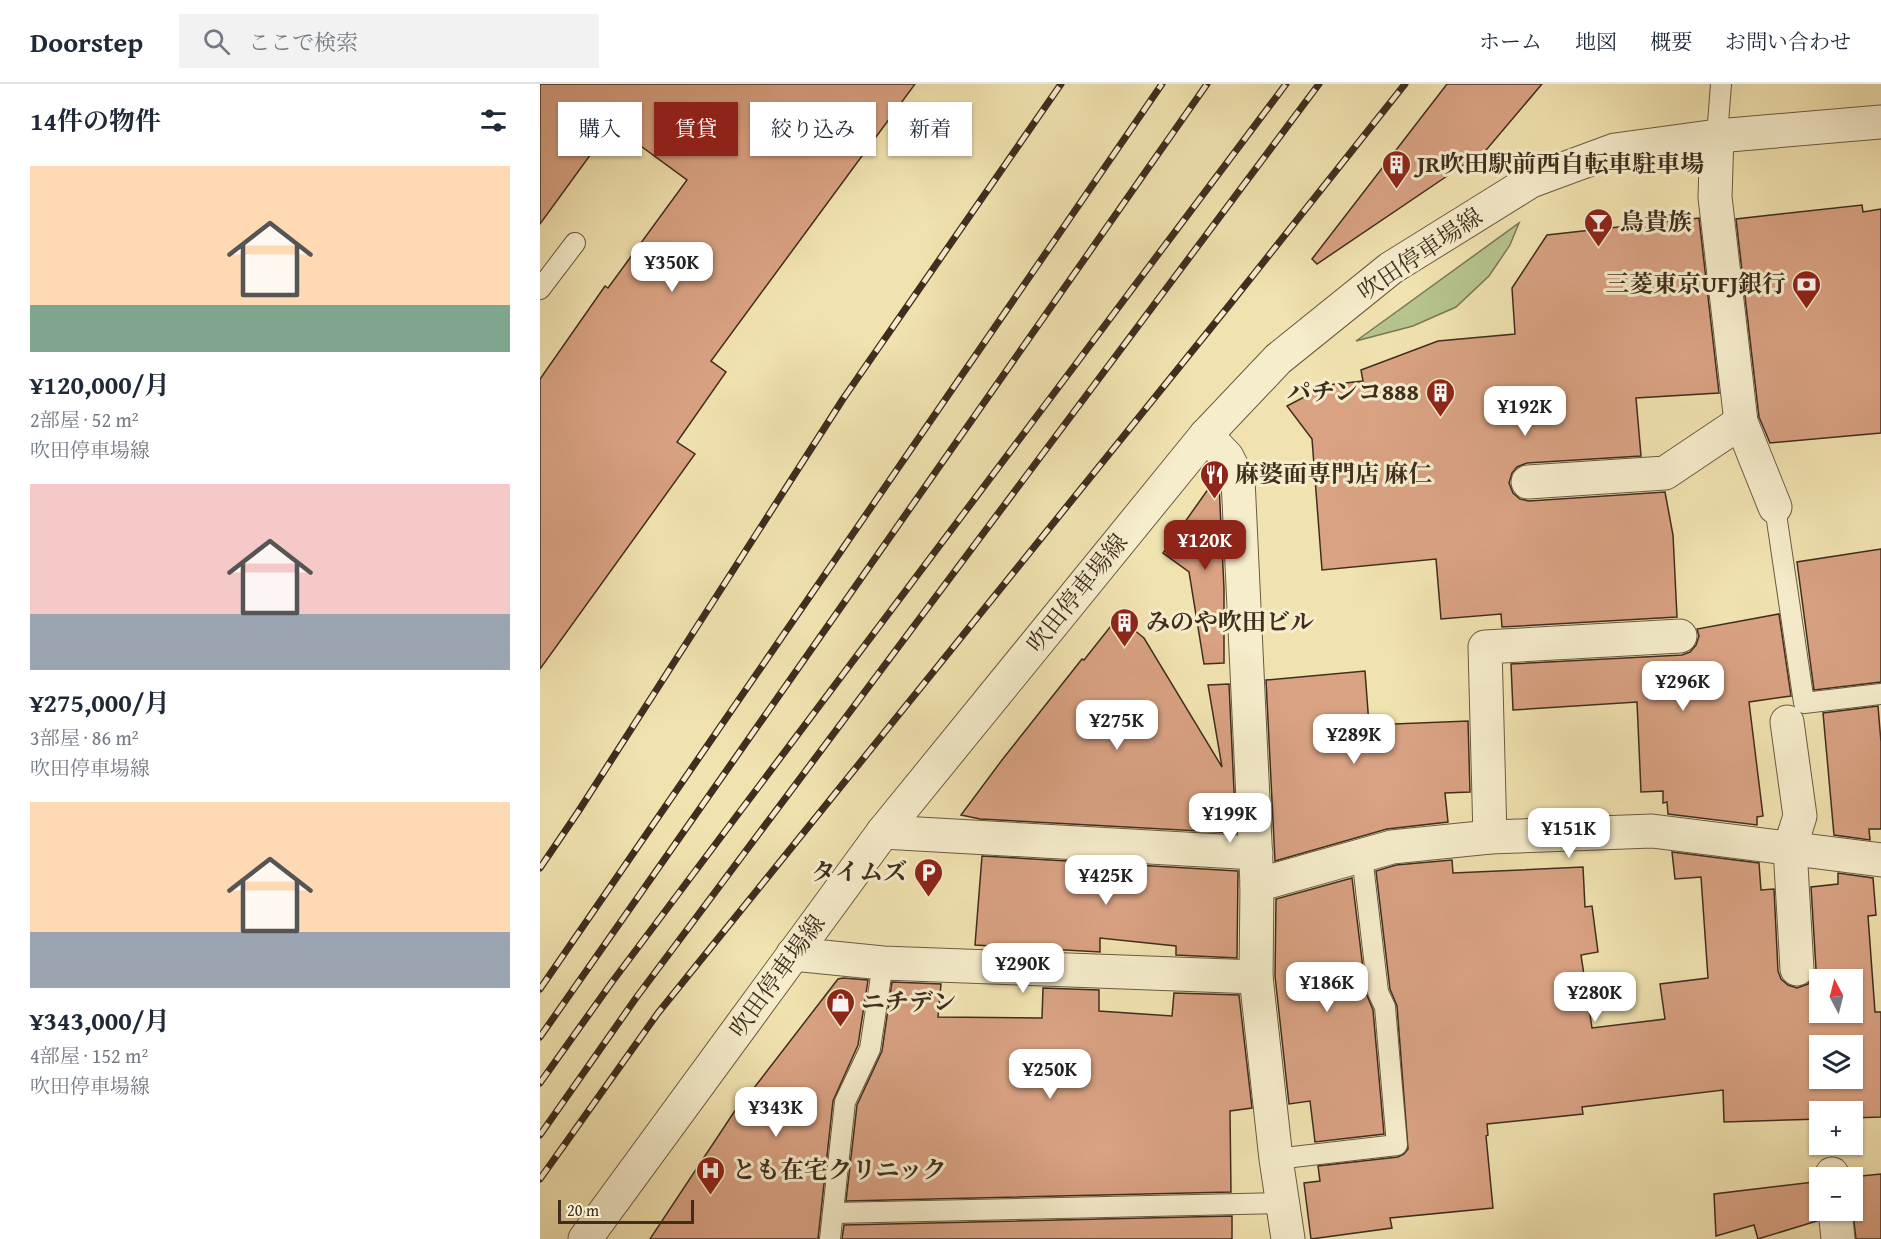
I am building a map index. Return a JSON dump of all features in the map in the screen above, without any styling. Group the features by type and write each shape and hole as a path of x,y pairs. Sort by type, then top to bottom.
{"street":[{"name":"吹田停車場線","path":"585,1239 883,832 1206,435 1278,359 1391,268 1531,181 1615,150 1718,136 1881,122"},
{"path":"1718,136 1715,197 1741,422 1775,507"},
{"path":"1528,483 1665,473 1741,422"},
{"path":"1206,435 1227,457 1238,479 1256,853 1256,977 1276,1159 1288,1239"},
{"path":"1490,837 1485,647 1680,636"},
{"path":"1787,722 1800,816 1790,848 1797,969"},
{"path":"1257,885 1392,847 1490,837 1652,831 1881,860"},
{"path":"883,832 1256,853"},
{"path":"794,954 883,963 1256,977"},
{"path":"1836,1221 1838,1239"}],"lane":[{"path":"1718,136 1721,84"},
{"path":"540,289 575,243"},
{"path":"1775,507 1804,703 1881,694"},
{"path":"1276,1159 1397,1145 1385,1007 1378,992 1362,856"},
{"path":"830,1239 844,1102 870,1049 883,963"},
{"path":"833,1213 1282,1203"}],"green space":[{"path":"1519,223 1510,245 1489,276 1456,307 1413,326 1356,341"}],"building":[{"path":"540,84 915,84 902,102 888,102 888,121 876,137 876,102 750,102 750,156 862,156 711,361 726,372 677,442 695,454 540,669 540,379 605,286 608,288 687,180 654,156 738,156 738,102 654,102 654,156 642,147 642,102 558,102 558,156 589,156 540,224"},
{"name":"JR吹田駅前西自転車駐車場","path":"1447,84 1542,84 1487,149 1317,264 1312,259"},
{"name":"三菱東京UFJ銀行","path":"1862,205 1863,212 1881,209 1881,433 1770,443 1759,417 1736,219"},
{"path":"1699,218 1719,393 1636,398 1641,456 1527,463 1517,467 1509,483 1513,493 1520,499 1529,501 1665,492 1673,535 1677,617 1502,627 1501,614 1441,619 1436,559 1322,570 1312,439 1287,406 1327,385 1363,381 1361,370 1438,341 1515,334 1512,288 1547,235"},
{"path":"1216,478 1219,484 1224,589 1224,663 1204,664 1189,572 1163,553"},
{"path":"1881,549 1881,682 1814,690 1797,562"},
{"path":"1779,614 1791,696 1749,702 1763,816 1757,817 1757,825 1668,814 1667,802 1663,803 1663,791 1641,792 1637,702 1513,710 1511,664 1682,655 1690,652 1696,645 1699,636 1697,629"},
{"path":"1118,617 1144,638 1222,767 1208,685 1229,684 1236,833 980,819 961,815 1082,659 1084,660"},
{"path":"1365,671 1369,725 1468,721 1470,792 1445,793 1448,822 1387,829 1275,861 1266,680"},
{"path":"1878,706 1881,742 1881,829 1869,829 1870,840 1834,835 1823,713"},
{"path":"1672,852 1759,863 1761,890 1774,889 1778,971 1781,979 1788,985 1797,988 1809,983 1809,1023 1863,1023 1863,969 1816,969 1811,887 1838,884 1838,873 1873,878 1876,915 1868,916 1875,1012 1881,1012 1881,1117 1863,1118 1863,1101 1809,1101 1809,1119 1724,1122 1723,1090 1582,1107 1583,1114 1487,1124 1488,1135 1486,1136 1493,1208 1390,1218 1392,1228 1311,1239 1304,1183 1320,1181 1318,1166 1398,1157 1408,1149 1397,1006 1390,989 1376,871 1396,865 1452,860 1453,873 1583,867 1585,907 1592,906 1598,952 1581,955 1592,1028 1665,1019 1660,984 1708,978 1701,877 1675,879"},
{"path":"982,856 1238,871 1237,958 1176,955 1176,946 1100,938 1100,952 975,945"},
{"path":"1352,878 1366,993 1373,1010 1384,1134 1315,1142 1310,1101 1289,1104 1275,976 1276,899"},
{"path":"838,979 868,980 858,1045 833,1101 818,1239 650,1239 738,1106"},
{"path":"892,982 941,984 938,1017 1042,1018 1043,988 1099,990 1099,1011 1172,1016 1174,993 1239,995 1252,1108 1230,1111 1231,1192 846,1201 857,1105 882,1051"},
{"path":"1881,1174 1881,1239 1856,1239 1854,1221 1863,1221 1863,1176"},
{"path":"1809,1183 1809,1221 1817,1221 1758,1239 1754,1225 1716,1236 1714,1194"},
{"path":"1232,1216 1232,1239 842,1239 844,1225"}],"railway":[{"path":"540,868 843,399 1061,84"},
{"path":"540,989 1162,84"},
{"path":"540,1037 1207,84"},
{"path":"540,1083 612,982 1286,84"},
{"path":"540,1135 636,998 1319,84"},
{"path":"540,1179 658,1013 1405,84"}],"place":[{"name":"JR吹田駅前西自転車駐車場","path":"1396,190"},
{"name":"鳥貴族","path":"1599,248"},
{"name":"三菱東京UFJ銀行","path":"1807,310"},
{"name":"パチンコ888","path":"1440,418"},
{"name":"麻婆面専門店 麻仁","path":"1214,500"},
{"name":"みのや吹田ビル","path":"1125,648"},
{"name":"タイムズ","path":"928,898"},
{"name":"ニチデン","path":"840,1028"},
{"name":"とも在宅クリニック","path":"711,1196"}]}
